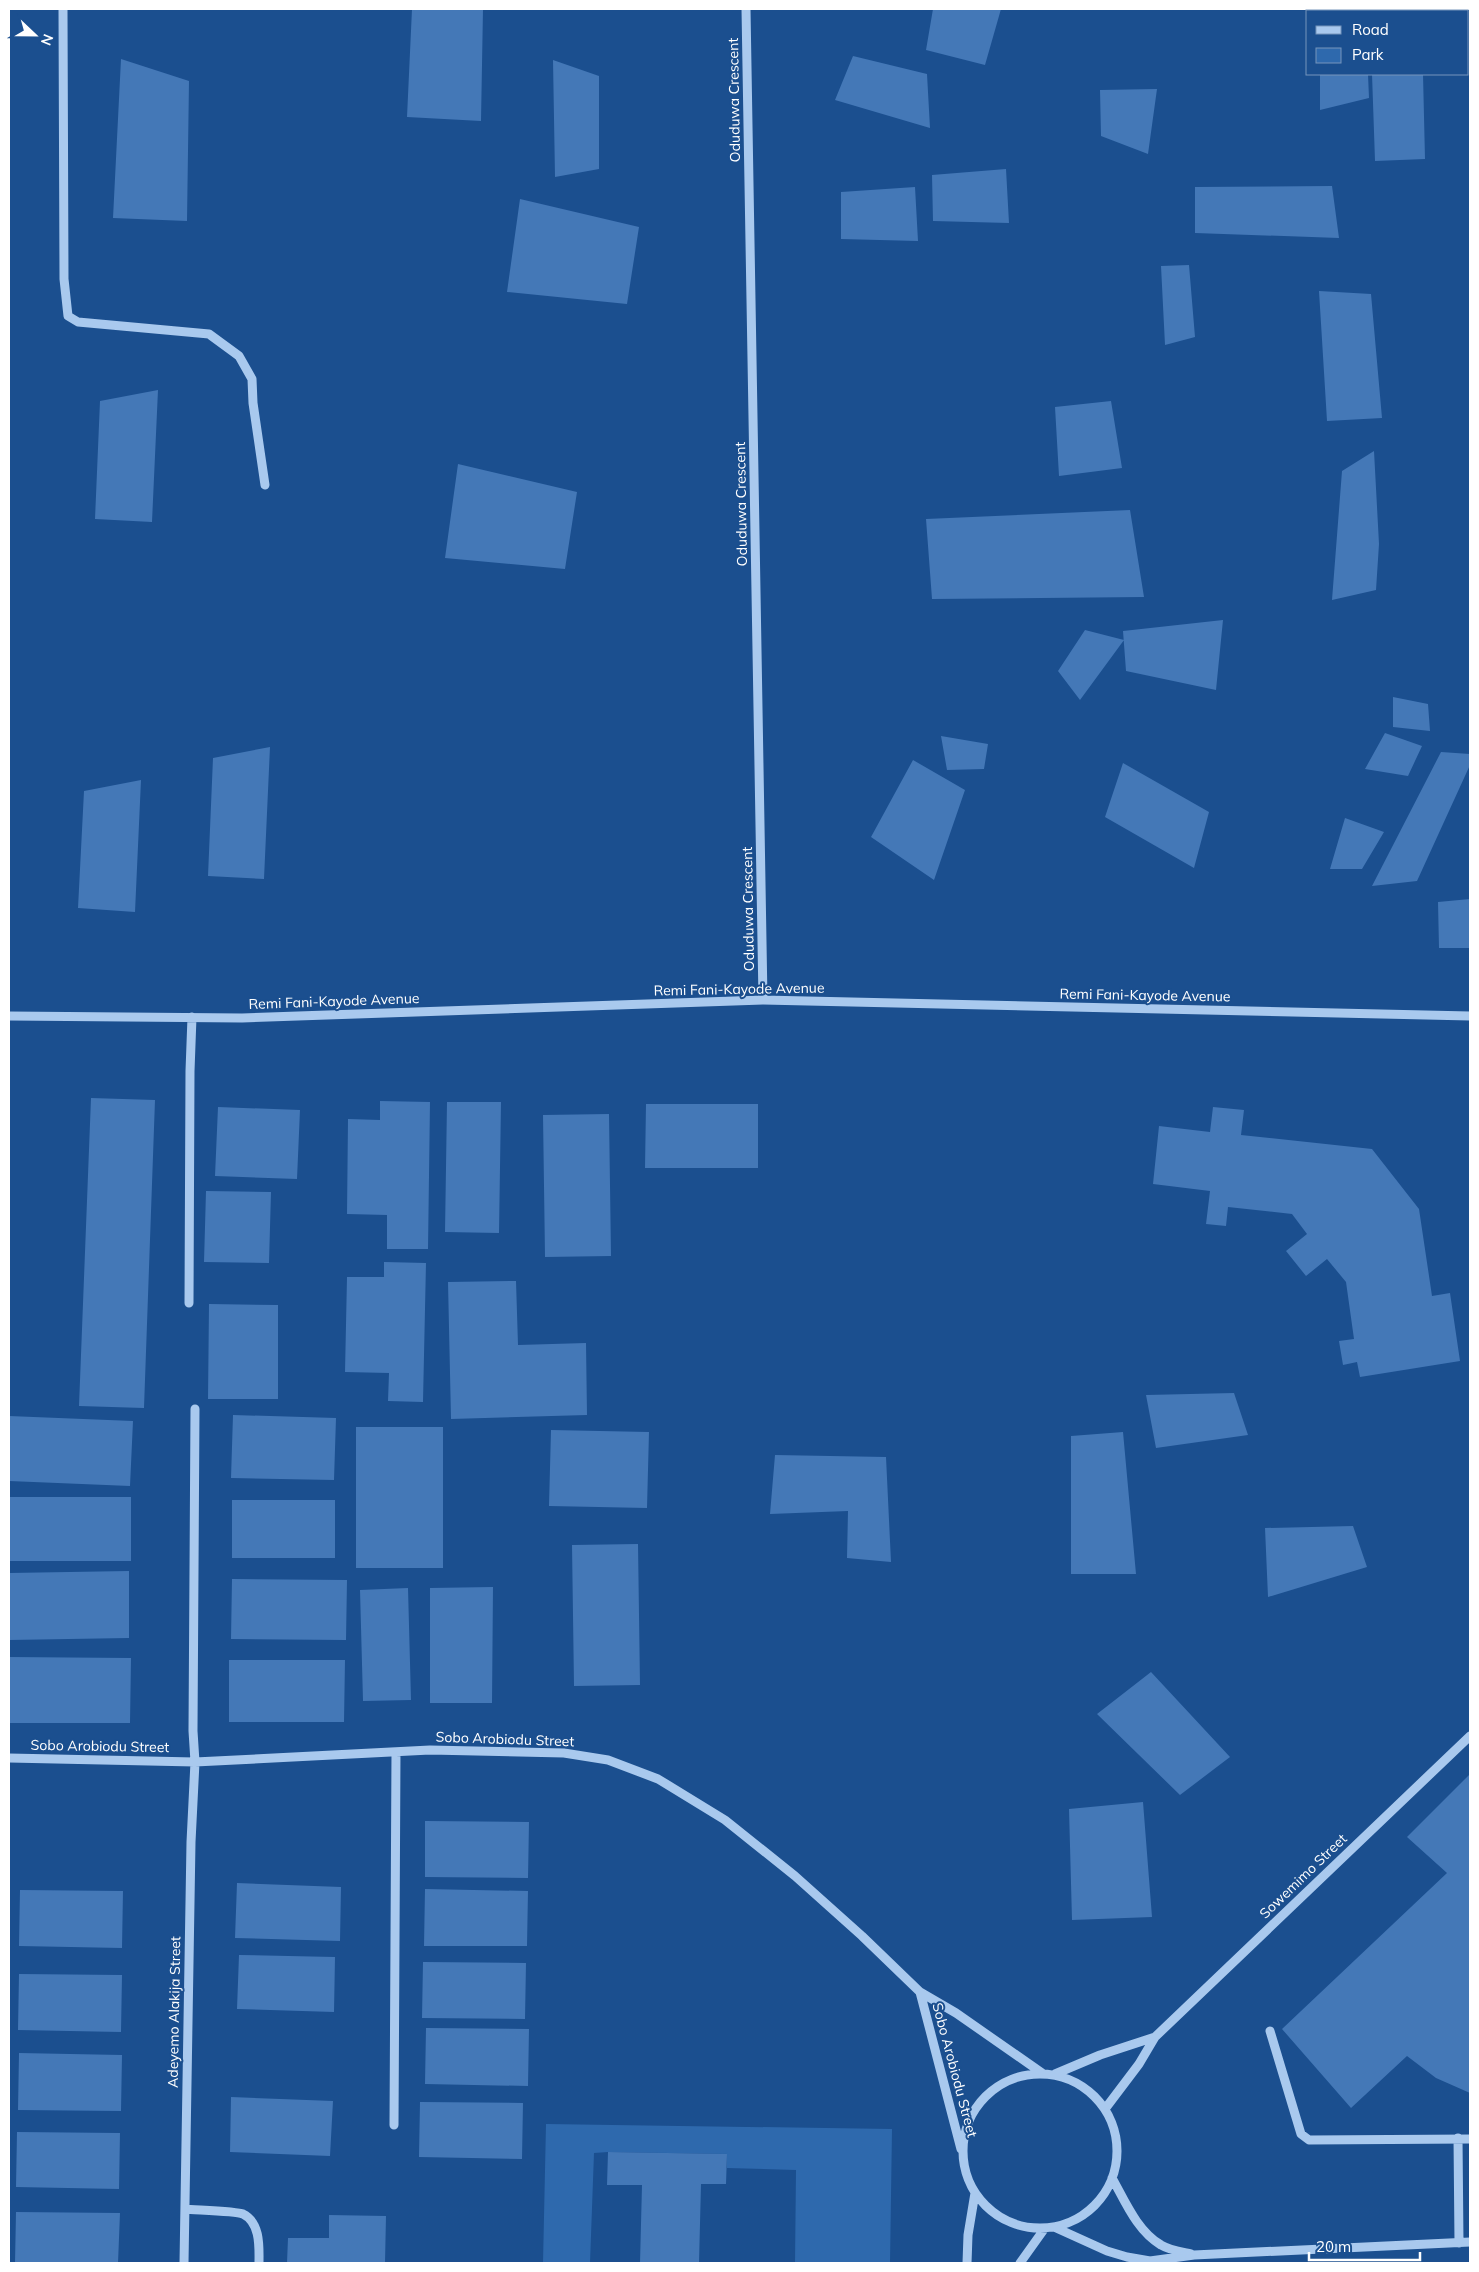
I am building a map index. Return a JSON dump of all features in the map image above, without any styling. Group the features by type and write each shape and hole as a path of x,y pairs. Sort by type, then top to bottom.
{"street":[{"path":"63,9 64,279 68,316 78,322 209,334 239,356 252,379 253,403 265,485"},
{"name":"Oduduwa Crescent","path":"746,9 763,1000"},
{"name":"Remi Fani-Kayode Avenue","path":"9,1016 242,1018 763,1000 1470,1016"},
{"path":"189,1303 192,1017"},
{"name":"Adeyemo Alakija Street","path":"184,2263 190,1842 195,1762 193,1721 196,1408"},
{"name":"Sowemimo Street","path":"1105,2109 1139,2064 1155,2036 1470,1736"},
{"name":"Sobo Arobiodu Street","path":"9,1758 195,1762 430,1750 564,1753 608,1760 658,1779 725,1820 787,1870 862,1936 920,1992 956,2014 1042,2073"},
{"path":"394,2125 396,1752"},
{"name":"Sobo Arobiodu Street","path":"920,1992 963,2155"},
{"path":"1270,2031 1301,2134 1309,2140 1470,2139"},
{"name":"Sowemimo Street","path":"1055,2074 1100,2055 1155,2036"},
{"path":"1020,2263 1050,2228 1079,2218 1099,2200 1112,2178 1117,2154 1114,2131 1105,2109 1089,2092 1070,2079 1055,2074 1042,2073 1012,2079 991,2091 976,2109 965,2131 963,2155 966,2175 975,2193 987,2208 1003,2219 1021,2226 1050,2228 1107,2251 1150,2262 1194,2255 1470,2242"},
{"path":"1458,2138 1459,2242"},
{"path":"1112,2178 1131,2213 1145,2232 1161,2246 1194,2255"},
{"path":"967,2263 968,2235 975,2193"},
{"path":"185,2209 243,2214 252,2223 260,2241 259,2263"}],"green space":[{"path":"546,2124 892,2129 890,2263 795,2263 796,2170 727,2168 727,2154 608,2152 594,2153 590,2263 543,2263"}],"building":[{"path":"412,9 483,9 481,121 407,117"},
{"path":"933,9 1001,9 985,65 926,50"},
{"path":"853,56 927,74 930,128 835,100"},
{"path":"121,59 189,81 187,221 113,218"},
{"path":"553,60 599,76 599,169 555,177"},
{"path":"1320,75 1368,75 1369,98 1320,110"},
{"path":"1372,75 1423,75 1425,159 1375,161"},
{"path":"1157,89 1148,154 1101,136 1100,90"},
{"path":"1006,169 1009,223 933,221 932,175"},
{"path":"1332,186 1339,238 1195,233 1195,187"},
{"path":"915,187 918,241 841,239 841,192"},
{"path":"520,199 639,227 627,304 507,292"},
{"path":"1189,265 1195,337 1165,345 1161,266"},
{"path":"1319,291 1371,294 1382,418 1327,421"},
{"path":"158,390 152,522 95,519 100,401"},
{"path":"1111,401 1122,468 1059,476 1055,407"},
{"path":"1374,451 1379,544 1376,590 1332,600 1342,471"},
{"path":"458,464 577,492 565,569 445,558"},
{"path":"1130,510 1144,597 932,599 926,519"},
{"path":"1223,620 1216,690 1126,671 1123,631"},
{"path":"1085,630 1124,640 1080,700 1058,671"},
{"path":"1393,697 1428,704 1430,731 1393,727"},
{"path":"1385,733 1422,746 1408,776 1365,769"},
{"path":"941,736 988,744 984,769 947,770"},
{"path":"270,747 264,879 208,876 213,758"},
{"path":"1441,752 1470,754 1470,765 1417,881 1372,886"},
{"path":"913,760 965,790 934,880 871,837"},
{"path":"1123,763 1209,812 1194,868 1105,817"},
{"path":"141,780 135,912 78,908 84,791"},
{"path":"1345,818 1384,832 1362,869 1330,869"},
{"path":"1470,899 1470,948 1439,948 1438,902"},
{"path":"91,1098 155,1100 144,1408 79,1406"},
{"path":"380,1101 430,1102 428,1249 387,1249 387,1215 347,1214 348,1119 380,1120"},
{"path":"447,1102 501,1102 499,1233 445,1232"},
{"path":"646,1104 758,1104 758,1168 645,1168"},
{"path":"218,1107 300,1110 297,1179 215,1176"},
{"path":"1213,1107 1244,1110 1241,1135 1372,1149 1419,1209 1432,1296 1450,1293 1460,1361 1360,1377 1357,1362 1343,1365 1339,1341 1354,1339 1346,1282 1327,1259 1306,1276 1286,1251 1307,1234 1292,1214 1228,1207 1226,1226 1206,1224 1210,1191 1153,1184 1159,1126 1210,1132"},
{"path":"609,1114 611,1256 545,1257 543,1115"},
{"path":"206,1191 271,1192 269,1263 204,1262"},
{"path":"384,1262 426,1263 423,1402 388,1401 389,1373 345,1372 347,1277 384,1277"},
{"path":"516,1281 518,1345 586,1343 587,1415 451,1419 448,1282"},
{"path":"209,1304 278,1305 278,1399 208,1399"},
{"path":"1234,1393 1248,1435 1156,1448 1146,1395"},
{"path":"233,1415 336,1418 334,1480 231,1478"},
{"path":"9,1416 133,1421 130,1486 9,1481"},
{"path":"356,1427 443,1427 443,1568 356,1568"},
{"path":"551,1430 649,1432 647,1508 549,1506"},
{"path":"1123,1432 1136,1574 1071,1574 1071,1436"},
{"path":"775,1455 886,1457 891,1562 847,1558 848,1511 770,1514"},
{"path":"9,1497 131,1497 131,1561 9,1561"},
{"path":"232,1500 335,1500 335,1558 232,1558"},
{"path":"1353,1526 1367,1567 1268,1597 1265,1528"},
{"path":"638,1544 640,1685 574,1686 572,1545"},
{"path":"129,1571 129,1638 9,1640 9,1573"},
{"path":"232,1579 347,1580 346,1640 231,1639"},
{"path":"493,1587 492,1703 430,1703 430,1588"},
{"path":"408,1588 411,1700 363,1701 360,1590"},
{"path":"9,1657 131,1658 130,1723 9,1723"},
{"path":"229,1660 345,1660 344,1722 229,1722"},
{"path":"1151,1672 1230,1757 1180,1795 1097,1714"},
{"path":"1470,1774 1470,2093 1436,2078 1407,2056 1351,2108 1282,2029 1447,1873 1407,1837"},
{"path":"1143,1802 1152,1917 1072,1920 1069,1809"},
{"path":"425,1821 529,1822 528,1878 425,1877"},
{"path":"237,1883 341,1887 340,1941 235,1938"},
{"path":"425,1889 528,1891 527,1946 424,1946"},
{"path":"20,1890 123,1891 122,1948 19,1946"},
{"path":"239,1955 335,1957 334,2012 237,2009"},
{"path":"423,1962 526,1963 525,2019 422,2018"},
{"path":"19,1974 122,1975 121,2032 18,2030"},
{"path":"426,2028 529,2029 528,2086 425,2084"},
{"path":"19,2053 122,2055 121,2111 18,2110"},
{"path":"231,2097 333,2101 330,2156 230,2152"},
{"path":"420,2102 523,2103 522,2159 419,2157"},
{"path":"17,2132 120,2133 119,2189 16,2187"},
{"path":"608,2152 727,2154 726,2184 701,2184 699,2263 640,2263 642,2185 607,2185"},
{"path":"16,2212 120,2213 118,2263 15,2263"},
{"path":"329,2215 386,2216 385,2263 287,2263 288,2238 329,2238"}]}
